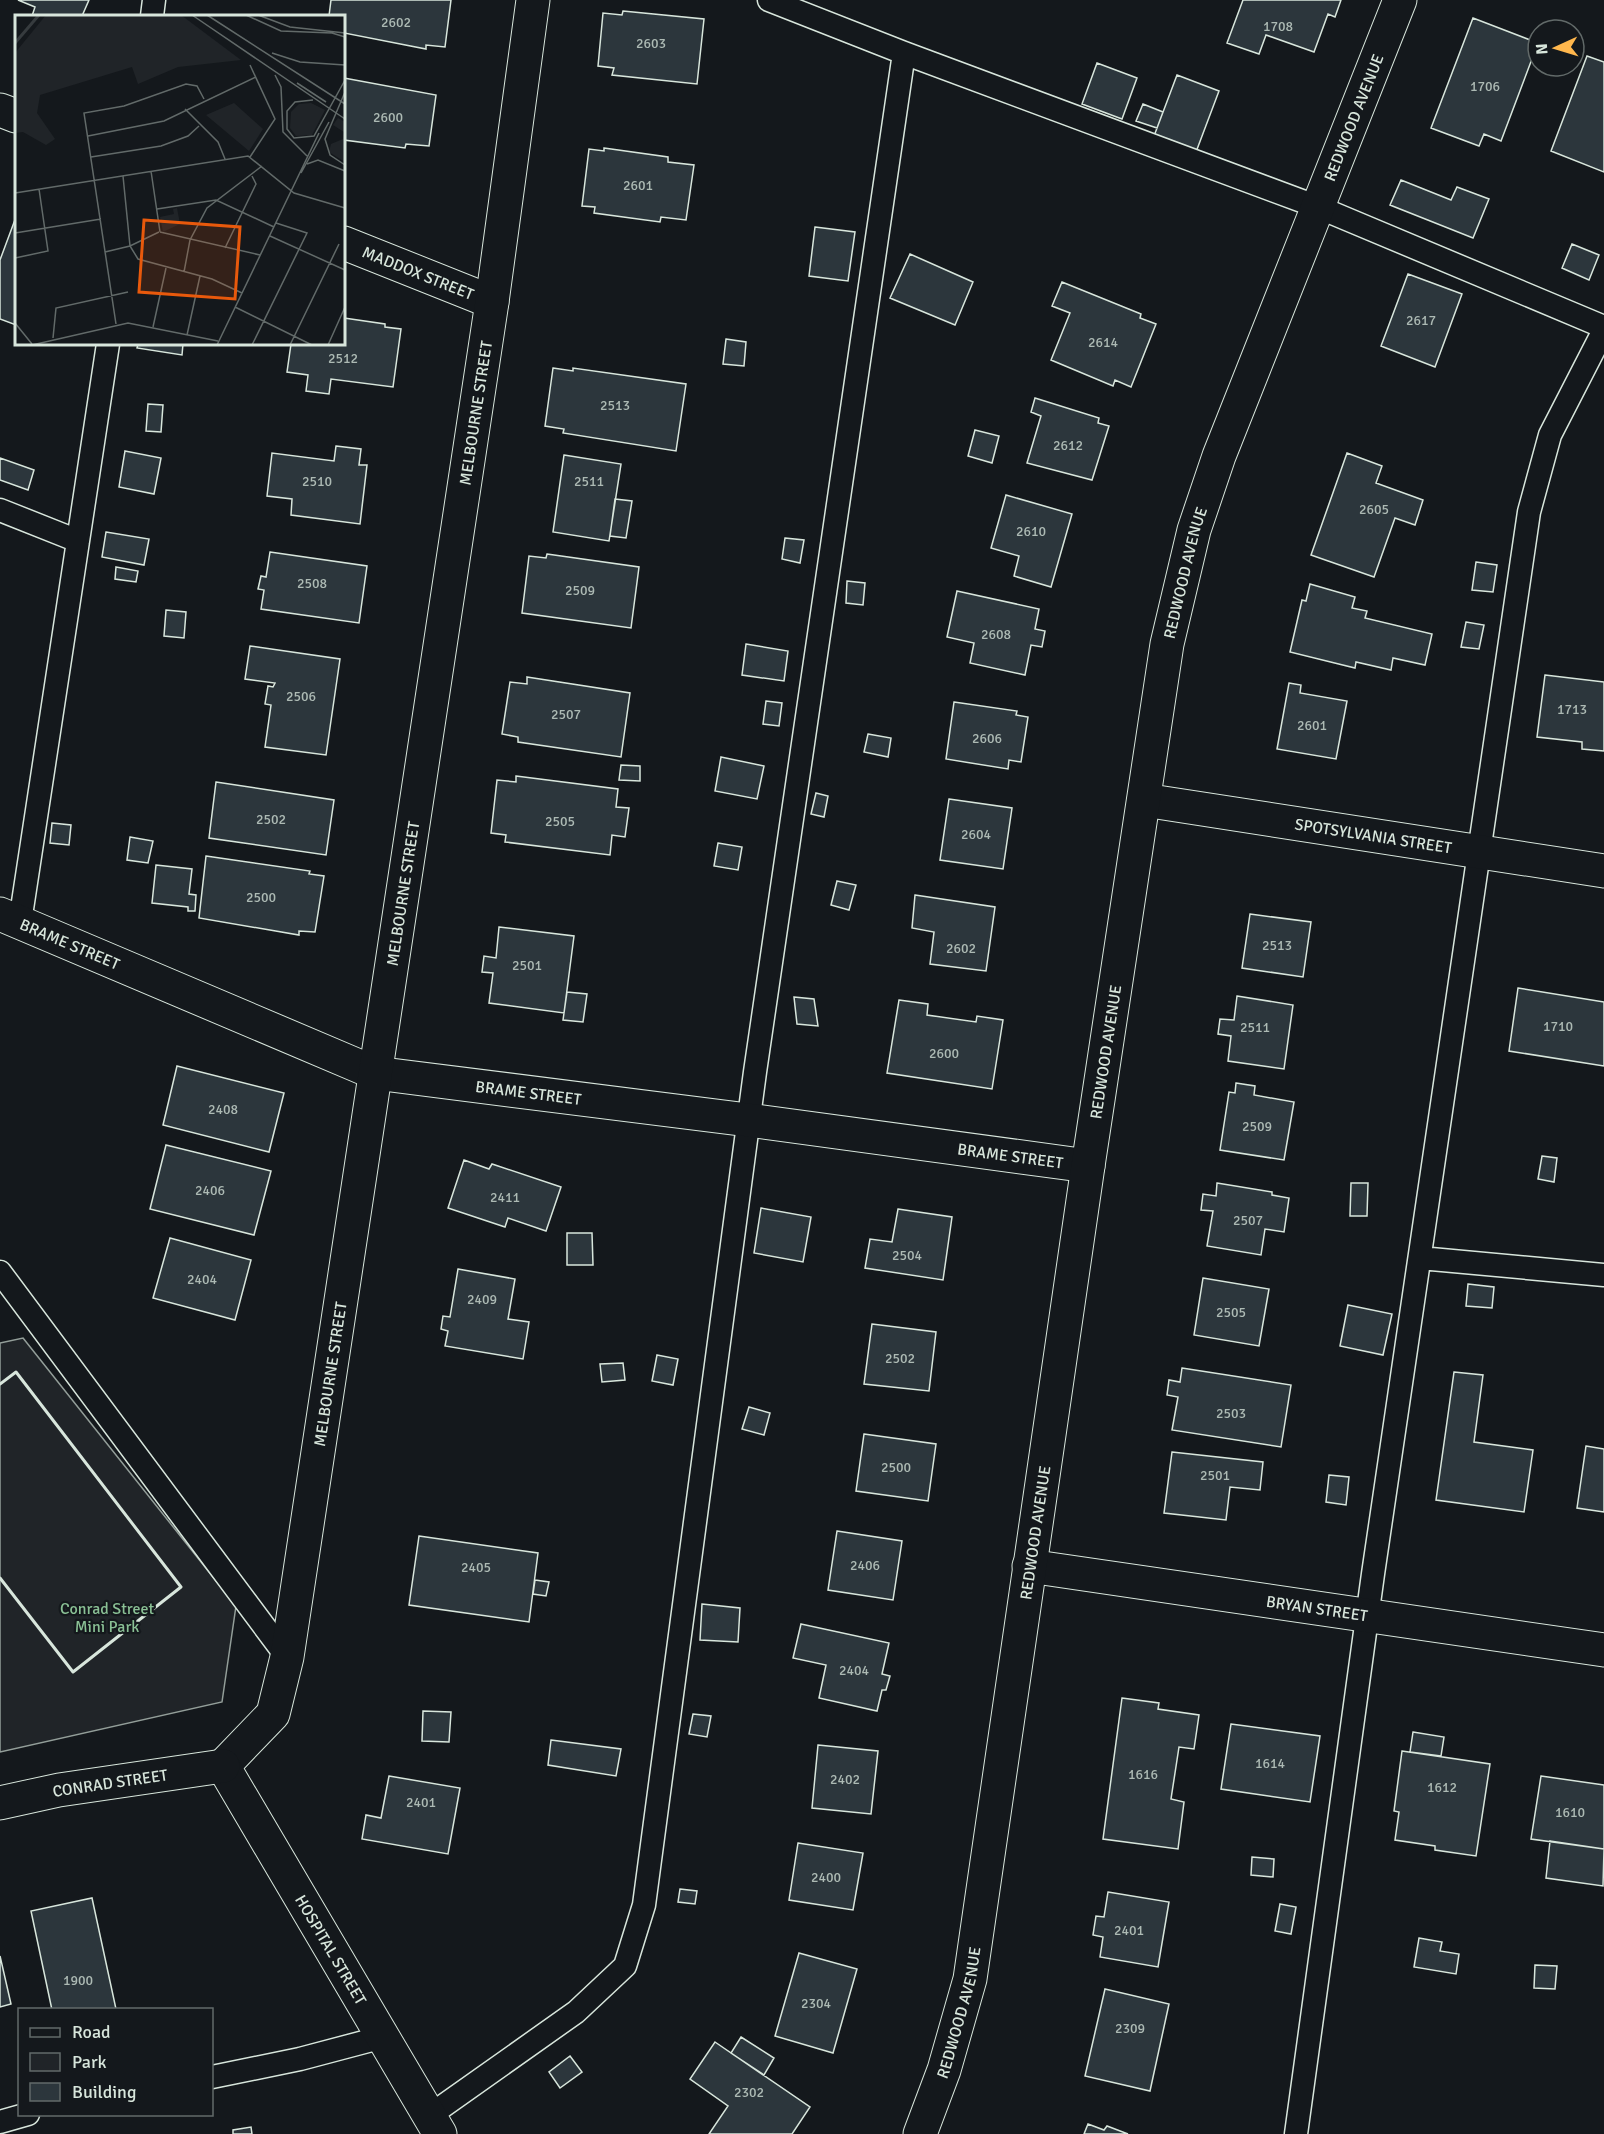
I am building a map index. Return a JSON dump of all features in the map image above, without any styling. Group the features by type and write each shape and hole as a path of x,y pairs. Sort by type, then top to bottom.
{"street":[{"name":"MELBOURNE STREET","path":"223,1766 273,1714 287,1657 492,302 533,0"},
{"name":"REDWOOD AVENUE","path":"920,2134 944,2070 970,1979 1088,1166 1167,644 1194,530 1219,456 1400,0"},
{"path":"0,110 15,116"},
{"name":"MADDOX STREET","path":"345,243 492,302"},
{"name":"SPOTSYLVANIA STREET","path":"1144,800 1604,871"},
{"name":"BRAME STREET","path":"10,919 375,1073 748,1119 1088,1166"},
{"name":"BRYAN STREET","path":"1029,1566 1604,1650"},
{"name":"HOSPITAL STREET","path":"223,1766 434,2125"},
{"name":"CONRAD STREET","path":"0,1803 59,1790 223,1766"}],"lane":[{"path":"152,15 154,0"},
{"path":"769,0 904,53 1318,207 1604,328 1550,435 1529,512 1367,1617 1296,2134"},
{"path":"434,2125 576,2012 625,1966 644,1905 748,1119 904,53"},
{"path":"10,919 78,541 108,345"},
{"path":"0,510 78,541"},
{"path":"1420,1258 1604,1275"},
{"path":"0,1272 287,1657"},
{"path":"213,2077 300,2059 383,2037"},
{"path":"0,2122 24,2116"}],"green space":[{"name":"Conrad Street Mini Park","path":"23,1338 236,1606 222,1702 0,1752 0,1343"}],"building":[{"path":"18,0 89,0 82,15 32,15 35,7"},
{"path":"331,0 451,0 445,47 426,45 426,49 345,33 345,15 329,15"},
{"path":"1243,0 1341,0 1335,17 1328,14 1314,52 1266,35 1259,54 1227,43"},
{"path":"623,11 704,19 697,84 612,75 614,68 598,66 603,13 622,15"},
{"path":"1473,18 1526,38 1526,75 1501,141 1484,134 1479,146 1431,128"},
{"path":"1587,56 1604,62 1604,172 1551,151 1579,78 1586,78"},
{"path":"1097,63 1137,78 1122,119 1082,104"},
{"path":"1177,75 1219,91 1196,152 1154,136"},
{"path":"345,78 436,95 429,146 406,144 405,148 345,140"},
{"path":"1143,104 1163,112 1157,128 1136,121"},
{"path":"604,148 668,157 668,162 694,165 686,220 661,217 660,222 594,213 595,207 582,206 589,149 604,151"},
{"path":"1401,180 1451,200 1457,187 1489,199 1473,238 1390,205"},
{"path":"15,220 15,325 0,319 0,260"},
{"path":"815,227 855,232 848,281 809,276"},
{"path":"1572,244 1599,255 1589,280 1562,268"},
{"path":"910,254 973,282 955,325 890,298"},
{"path":"1408,274 1462,294 1435,367 1381,346"},
{"path":"1062,282 1141,314 1140,318 1156,324 1131,387 1115,380 1113,386 1051,360 1070,313 1052,306"},
{"path":"345,318 385,324 385,327 401,329 393,387 331,379 329,394 306,391 308,375 287,372 291,345 345,345"},
{"path":"726,339 746,342 744,366 723,364"},
{"path":"138,345 183,345 182,355 137,348"},
{"path":"553,368 573,371 573,368 686,384 676,451 563,433 564,429 545,426"},
{"path":"1035,398 1099,418 1098,423 1109,426 1092,480 1027,463 1041,416 1031,412"},
{"path":"148,404 163,405 161,432 146,431"},
{"path":"975,430 999,436 992,463 968,456"},
{"path":"336,446 361,449 359,465 367,465 360,524 291,515 292,499 267,496 272,453 334,461"},
{"path":"125,451 161,458 154,494 119,487"},
{"path":"1347,453 1382,466 1376,483 1423,500 1415,525 1395,518 1374,577 1311,555"},
{"path":"564,455 621,464 609,541 553,532"},
{"path":"0,458 34,470 28,490 0,480"},
{"path":"1006,495 1072,514 1051,587 1014,576 1019,556 991,548"},
{"path":"615,499 632,501 626,538 610,536"},
{"path":"106,532 149,539 144,565 102,557"},
{"path":"785,538 804,540 800,563 782,559"},
{"path":"270,552 367,566 359,623 261,609 264,590 258,589 261,576 266,577"},
{"path":"547,554 639,567 631,628 522,613 529,556 546,558"},
{"path":"1476,562 1497,565 1493,592 1472,590"},
{"path":"116,567 138,571 136,582 115,579"},
{"path":"847,581 865,583 863,605 846,603"},
{"path":"1310,584 1355,597 1352,608 1367,611 1365,618 1432,634 1425,665 1393,658 1391,670 1356,662 1355,668 1290,652 1302,600 1306,601"},
{"path":"957,591 1039,609 1035,629 1045,631 1042,647 1031,645 1025,675 970,663 974,643 947,637"},
{"path":"166,610 186,612 184,638 164,636"},
{"path":"1466,622 1484,625 1479,649 1461,647"},
{"path":"746,644 788,651 784,681 742,675"},
{"path":"250,646 340,659 326,755 265,747 271,705 265,704 268,686 273,687 275,683 245,679"},
{"path":"1545,675 1604,682 1604,751 1582,749 1582,742 1537,737"},
{"path":"527,677 630,693 621,757 518,742 518,737 502,734 510,682 527,684"},
{"path":"1289,683 1301,685 1300,693 1347,701 1336,759 1277,749"},
{"path":"766,701 782,703 779,726 763,724"},
{"path":"954,702 1017,711 1016,715 1028,717 1021,762 1009,760 1008,769 946,759"},
{"path":"868,734 891,738 888,757 864,752"},
{"path":"721,757 764,766 757,799 715,791"},
{"path":"621,765 640,766 640,781 619,780"},
{"path":"516,776 618,789 616,807 629,808 625,837 612,835 610,855 505,842 506,835 491,833 497,780 516,782"},
{"path":"216,782 334,800 326,855 209,838"},
{"path":"816,793 828,796 824,817 811,814"},
{"path":"949,799 1012,808 1003,869 940,860"},
{"path":"52,823 71,825 69,845 50,843"},
{"path":"130,837 153,841 148,863 127,860"},
{"path":"718,843 742,847 738,870 714,866"},
{"path":"206,856 310,871 309,874 324,876 315,932 299,931 299,935 199,918"},
{"path":"156,865 192,869 189,894 196,895 195,911 188,911 188,907 152,903"},
{"path":"837,881 856,885 849,910 831,905"},
{"path":"915,895 995,907 986,971 930,964 934,932 912,928"},
{"path":"1250,914 1311,922 1303,977 1242,968"},
{"path":"499,927 574,936 564,1013 489,1003 493,973 482,972 484,956 496,958"},
{"path":"1518,988 1604,1002 1604,1066 1509,1051"},
{"path":"567,992 587,994 583,1022 563,1020"},
{"path":"1237,996 1293,1005 1284,1069 1228,1061 1231,1036 1218,1034 1220,1019 1234,1020"},
{"path":"794,997 814,999 818,1026 797,1024"},
{"path":"899,1000 928,1004 927,1015 976,1022 977,1016 1003,1020 992,1089 887,1073"},
{"path":"177,1066 284,1093 269,1152 163,1125"},
{"path":"1236,1083 1255,1086 1254,1095 1294,1102 1284,1160 1220,1150 1229,1092 1235,1093"},
{"path":"166,1145 271,1171 254,1235 150,1209"},
{"path":"1542,1156 1557,1158 1554,1182 1538,1179"},
{"path":"464,1160 489,1169 492,1164 561,1187 546,1231 508,1218 505,1227 448,1208"},
{"path":"1217,1183 1272,1192 1272,1195 1289,1198 1284,1232 1265,1229 1261,1255 1207,1246 1213,1211 1201,1210 1203,1194 1216,1196"},
{"path":"1351,1183 1368,1183 1367,1216 1350,1216"},
{"path":"761,1208 811,1217 803,1262 754,1253"},
{"path":"898,1209 952,1217 943,1280 865,1268 870,1239 892,1242"},
{"path":"567,1233 592,1233 593,1265 567,1265"},
{"path":"170,1238 251,1260 235,1320 153,1298"},
{"path":"458,1269 515,1279 508,1319 529,1322 523,1359 445,1346 448,1331 441,1329 443,1316 450,1317"},
{"path":"1203,1278 1269,1289 1259,1346 1194,1335"},
{"path":"1468,1284 1494,1287 1492,1308 1466,1306"},
{"path":"1348,1305 1392,1314 1383,1355 1340,1346"},
{"path":"872,1324 936,1332 929,1391 864,1384"},
{"path":"657,1355 678,1359 673,1385 652,1381"},
{"path":"623,1363 625,1380 602,1382 600,1364"},
{"path":"1182,1368 1291,1385 1281,1447 1172,1430 1178,1397 1167,1395 1169,1380 1180,1382"},
{"path":"1454,1372 1483,1375 1474,1442 1533,1450 1524,1512 1436,1500"},
{"path":"749,1407 770,1413 764,1435 742,1429"},
{"path":"864,1434 936,1444 928,1501 856,1491"},
{"path":"1586,1446 1604,1449 1604,1512 1577,1508"},
{"path":"1172,1452 1263,1462 1260,1490 1230,1487 1226,1520 1164,1513"},
{"path":"1329,1475 1349,1477 1346,1505 1326,1502"},
{"path":"837,1531 902,1541 893,1600 828,1590"},
{"path":"419,1536 538,1553 529,1622 409,1605"},
{"path":"535,1580 549,1582 546,1596 533,1594"},
{"path":"702,1604 740,1608 738,1642 700,1640"},
{"path":"801,1624 889,1643 882,1674 890,1676 886,1690 882,1690 877,1711 819,1698 826,1665 793,1658"},
{"path":"1122,1698 1159,1703 1158,1709 1199,1715 1194,1749 1179,1747 1171,1799 1184,1802 1178,1849 1103,1839"},
{"path":"423,1711 451,1712 449,1742 422,1741"},
{"path":"693,1714 711,1716 707,1737 689,1734"},
{"path":"1231,1724 1320,1736 1310,1802 1221,1789"},
{"path":"1413,1732 1444,1737 1441,1756 1410,1752"},
{"path":"551,1740 621,1749 616,1776 548,1765"},
{"path":"818,1745 878,1751 871,1814 812,1808"},
{"path":"1402,1751 1490,1764 1476,1856 1435,1850 1435,1846 1395,1840 1399,1812 1394,1811"},
{"path":"389,1776 460,1788 448,1854 362,1839 366,1815 381,1818"},
{"path":"1541,1776 1604,1785 1604,1849 1531,1839"},
{"path":"1550,1841 1604,1849 1603,1886 1546,1878"},
{"path":"798,1843 863,1853 853,1910 789,1900"},
{"path":"1252,1857 1274,1859 1273,1877 1251,1875"},
{"path":"680,1889 697,1891 695,1904 678,1902"},
{"path":"1108,1892 1169,1902 1158,1967 1100,1957 1103,1937 1093,1935 1096,1916 1104,1917"},
{"path":"92,1898 116,2008 52,2008 31,1911"},
{"path":"1280,1904 1296,1907 1291,1934 1275,1931"},
{"path":"1419,1938 1442,1942 1440,1951 1459,1954 1456,1974 1414,1967"},
{"path":"799,1953 857,1969 833,2053 775,2036"},
{"path":"0,1956 11,2004 0,2007"},
{"path":"1535,1965 1557,1966 1555,1989 1534,1988"},
{"path":"1105,1989 1169,2004 1150,2091 1085,2076"},
{"path":"741,2037 774,2058 764,2075 731,2053"},
{"path":"715,2042 810,2107 792,2134 709,2134 728,2106 690,2079"},
{"path":"570,2056 582,2072 560,2088 549,2072"},
{"path":"1088,2124 1104,2130 1107,2126 1128,2134 1084,2134"},
{"path":"251,2127 252,2134 233,2134 233,2130"}],"wall":[{"path":"0,1384 16,1372 181,1587 73,1672 0,1578"}]}
